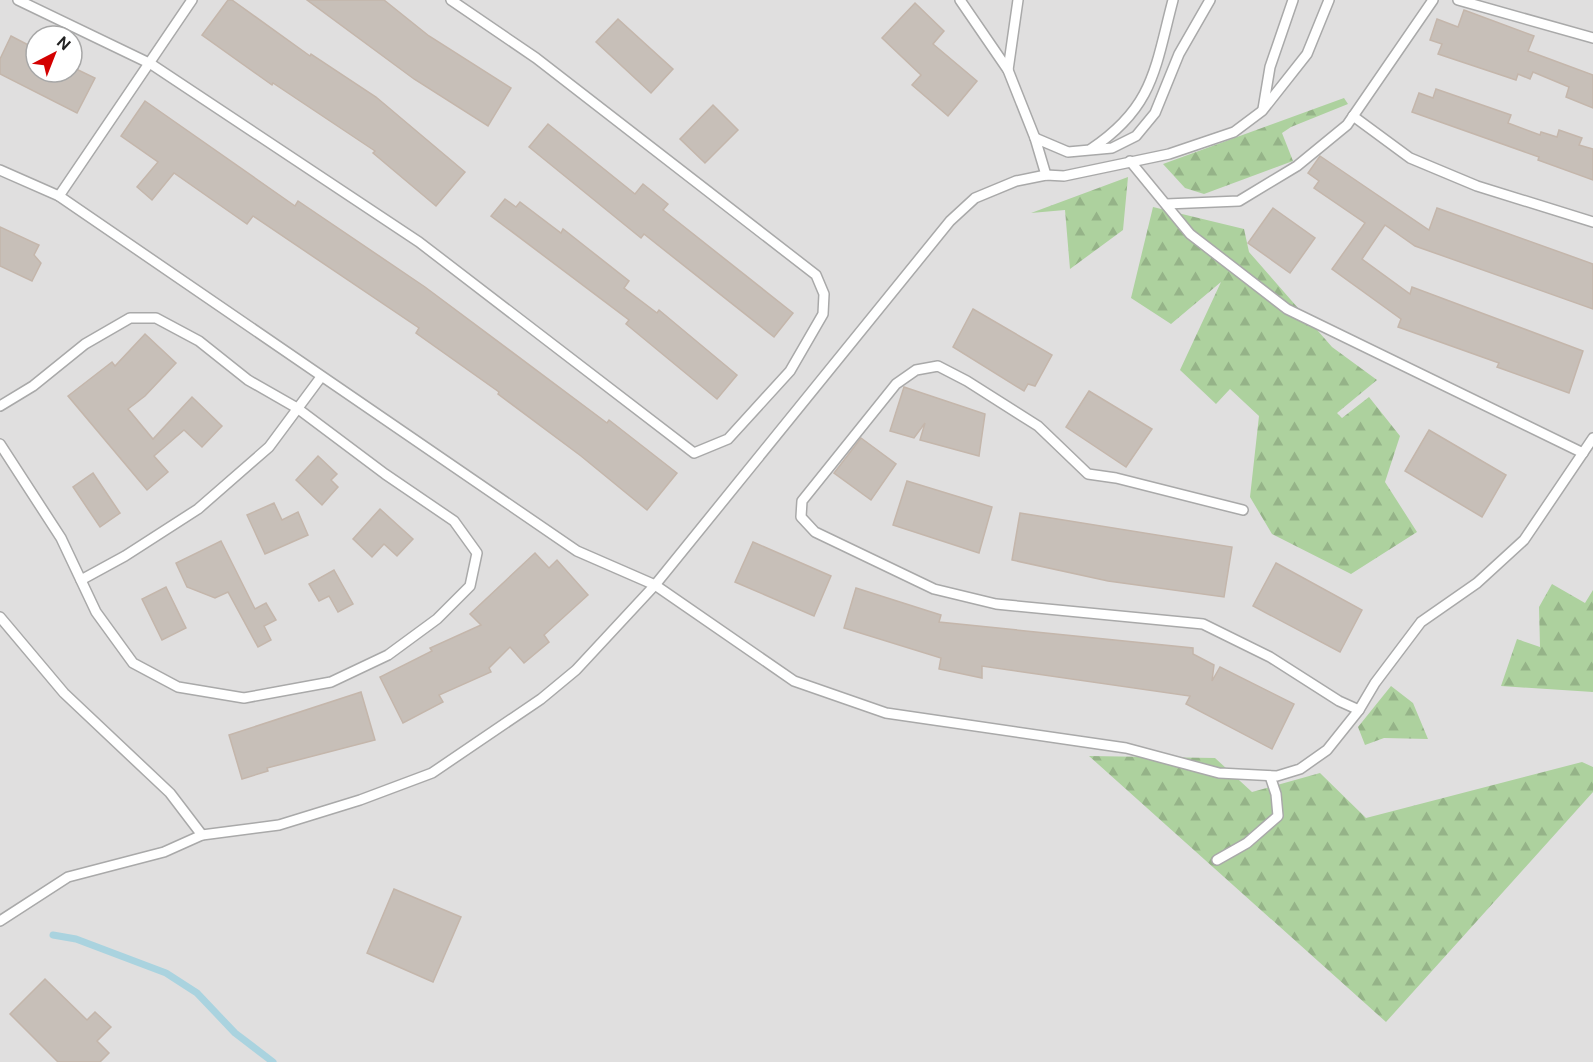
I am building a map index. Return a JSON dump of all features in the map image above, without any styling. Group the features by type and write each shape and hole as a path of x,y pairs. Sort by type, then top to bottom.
{"lane":[{"path":"18,0 151,64 419,242 694,453 728,439 790,370 823,314 824,294 816,275 536,58 452,0"},
{"path":"59,195 151,64 192,0"},
{"path":"960,0 1008,70 1035,138 1046,175"},
{"path":"1008,70 1018,0"},
{"path":"1089,150 1115,132 1145,96 1157,69 1173,0"},
{"path":"1035,138 1068,152 1112,148 1136,136 1155,113 1179,54 1210,0"},
{"path":"1262,111 1270,67 1293,0"},
{"path":"0,921 68,877 164,852 202,835 279,825 360,800 432,773 541,699 576,670 655,585 950,221 975,198 1016,181 1046,175 1064,176 1169,154 1205,144 1234,132 1262,111 1307,54 1329,0"},
{"path":"1166,204 1239,201 1297,166 1347,125 1433,0"},
{"path":"1458,0 1593,38"},
{"path":"1353,116 1410,158 1477,186 1593,222"},
{"path":"1130,161 1190,234 1287,309 1583,453"},
{"path":"0,170 59,195 321,377 577,550 655,585 794,681 886,713 1126,748 1219,773 1270,776 1300,769 1327,750 1359,710 1375,683 1421,622 1478,583 1524,540 1593,438"},
{"path":"0,406 33,386 85,344 130,318 156,318 199,341 249,380 297,408 385,474 454,521 477,553 470,586 437,619 388,655 331,682 244,698 178,687 133,663 96,612 61,538 0,444"},
{"path":"1243,510 1116,478 1088,474 1038,426 967,381 938,366 916,370 896,384 802,501 801,516 815,532 934,589 996,604 1203,624 1270,657 1359,710"},
{"path":"81,580 125,556 198,509 268,447 321,377"},
{"path":"0,616 64,693 170,793 202,835"},
{"path":"1217,860 1247,843 1278,816 1276,794 1270,776"}],"shaded area":[{"path":"0,0 1593,0 1593,1062 0,1062"}],"green space":[{"path":"1344,98 1348,104 1291,127 1282,133 1293,161 1204,194 1185,188 1163,164"},
{"path":"1128,177 1123,230 1070,269 1065,210 1031,213"},
{"path":"1153,207 1244,229 1249,252 1332,347 1377,380 1337,413 1342,418 1369,397 1400,436 1385,482 1417,532 1351,574 1272,534 1250,497 1259,416 1230,389 1216,404 1180,370 1221,282 1171,324 1131,298"},
{"path":"1552,584 1585,603 1593,590 1593,692 1501,686 1517,639 1540,647 1539,607"},
{"path":"1391,686 1413,703 1428,739 1384,738 1365,745 1358,727"},
{"path":"1089,756 1215,758 1252,792 1320,773 1366,818 1582,762 1593,767 1593,792 1386,1022"}],"building":[{"path":"228,0 232,0 310,56 311,54 376,97 465,172 436,206 373,153 375,151 273,83 272,85 202,35"},
{"path":"307,0 384,0 429,36 511,88 488,126 414,79"},
{"path":"915,3 944,31 933,44 977,81 948,116 912,85 921,75 882,38"},
{"path":"1464,10 1534,36 1528,51 1593,75 1593,108 1566,97 1569,87 1533,72 1530,79 1518,74 1516,80 1438,54 1442,44 1430,40 1437,19 1458,27"},
{"path":"618,19 673,69 651,93 596,42"},
{"path":"11,36 24,43 24,84 84,84 84,73 95,78 77,113 0,74 0,59"},
{"path":"1436,89 1511,115 1508,123 1540,135 1541,132 1557,137 1559,130 1582,138 1579,145 1593,149 1593,180 1538,160 1539,157 1412,112 1419,93 1433,98"},
{"path":"145,101 295,206 298,201 425,287 607,423 609,420 677,473 647,510 581,456 498,394 499,392 416,333 419,328 253,216 247,224 174,173 152,200 137,187 158,162 121,136"},
{"path":"713,105 738,130 705,163 680,139"},
{"path":"548,124 635,194 643,184 668,204 663,210 793,313 774,337 644,234 641,238 529,147"},
{"path":"1320,156 1429,230 1437,208 1593,264 1593,309 1415,246 1385,225 1362,259 1410,294 1412,287 1583,351 1569,393 1497,367 1499,363 1398,327 1401,319 1332,269 1365,223 1314,188 1319,181 1308,173"},
{"path":"505,199 516,207 520,202 561,233 563,229 629,281 624,288 657,313 659,310 737,375 717,399 626,324 629,320 491,216"},
{"path":"1273,208 1315,238 1290,273 1248,243"},
{"path":"0,227 39,245 34,255 41,263 32,281 0,266"},
{"path":"973,309 1052,355 1035,386 1028,384 1024,391 953,347"},
{"path":"145,334 176,363 145,396 128,409 153,439 192,397 222,426 202,447 184,430 154,456 168,472 147,490 68,396 112,362 115,366"},
{"path":"904,387 985,414 979,456 920,440 925,423 914,438 890,431"},
{"path":"1089,391 1152,429 1126,467 1066,427"},
{"path":"1429,430 1506,475 1482,517 1405,471"},
{"path":"861,438 896,464 871,500 834,473"},
{"path":"318,456 337,474 331,480 338,487 322,505 296,480"},
{"path":"93,473 120,513 100,527 73,487"},
{"path":"907,481 992,507 979,553 893,525"},
{"path":"274,503 282,520 298,512 308,535 265,554 247,515"},
{"path":"380,509 413,539 397,556 384,544 372,557 353,539"},
{"path":"1020,513 1232,547 1224,597 1108,581 1012,560"},
{"path":"221,541 255,609 266,603 276,620 264,626 271,640 258,647 228,592 215,598 187,587 176,563"},
{"path":"753,542 831,576 814,616 735,582"},
{"path":"535,553 549,568 557,560 588,595 544,635 549,642 524,663 510,647 489,668 491,672 439,695 443,702 403,723 380,677 432,651 430,648 481,625 470,614"},
{"path":"1276,563 1362,610 1340,652 1253,606"},
{"path":"334,570 353,604 338,612 329,596 319,601 309,584"},
{"path":"166,587 186,628 162,640 142,599"},
{"path":"856,588 941,615 939,622 1193,648 1193,654 1214,665 1212,681 1220,667 1294,704 1272,749 1186,704 1190,696 982,666 982,678 939,669 941,658 844,628"},
{"path":"361,692 375,740 267,768 268,771 242,779 229,735"},
{"path":"394,889 461,917 433,982 367,953"},
{"path":"45,979 87,1020 95,1012 111,1027 97,1041 109,1053 100,1062 58,1062 10,1014"}],"waterway":[{"path":"53,935 76,939 166,973 197,993 235,1033 273,1062"}]}
